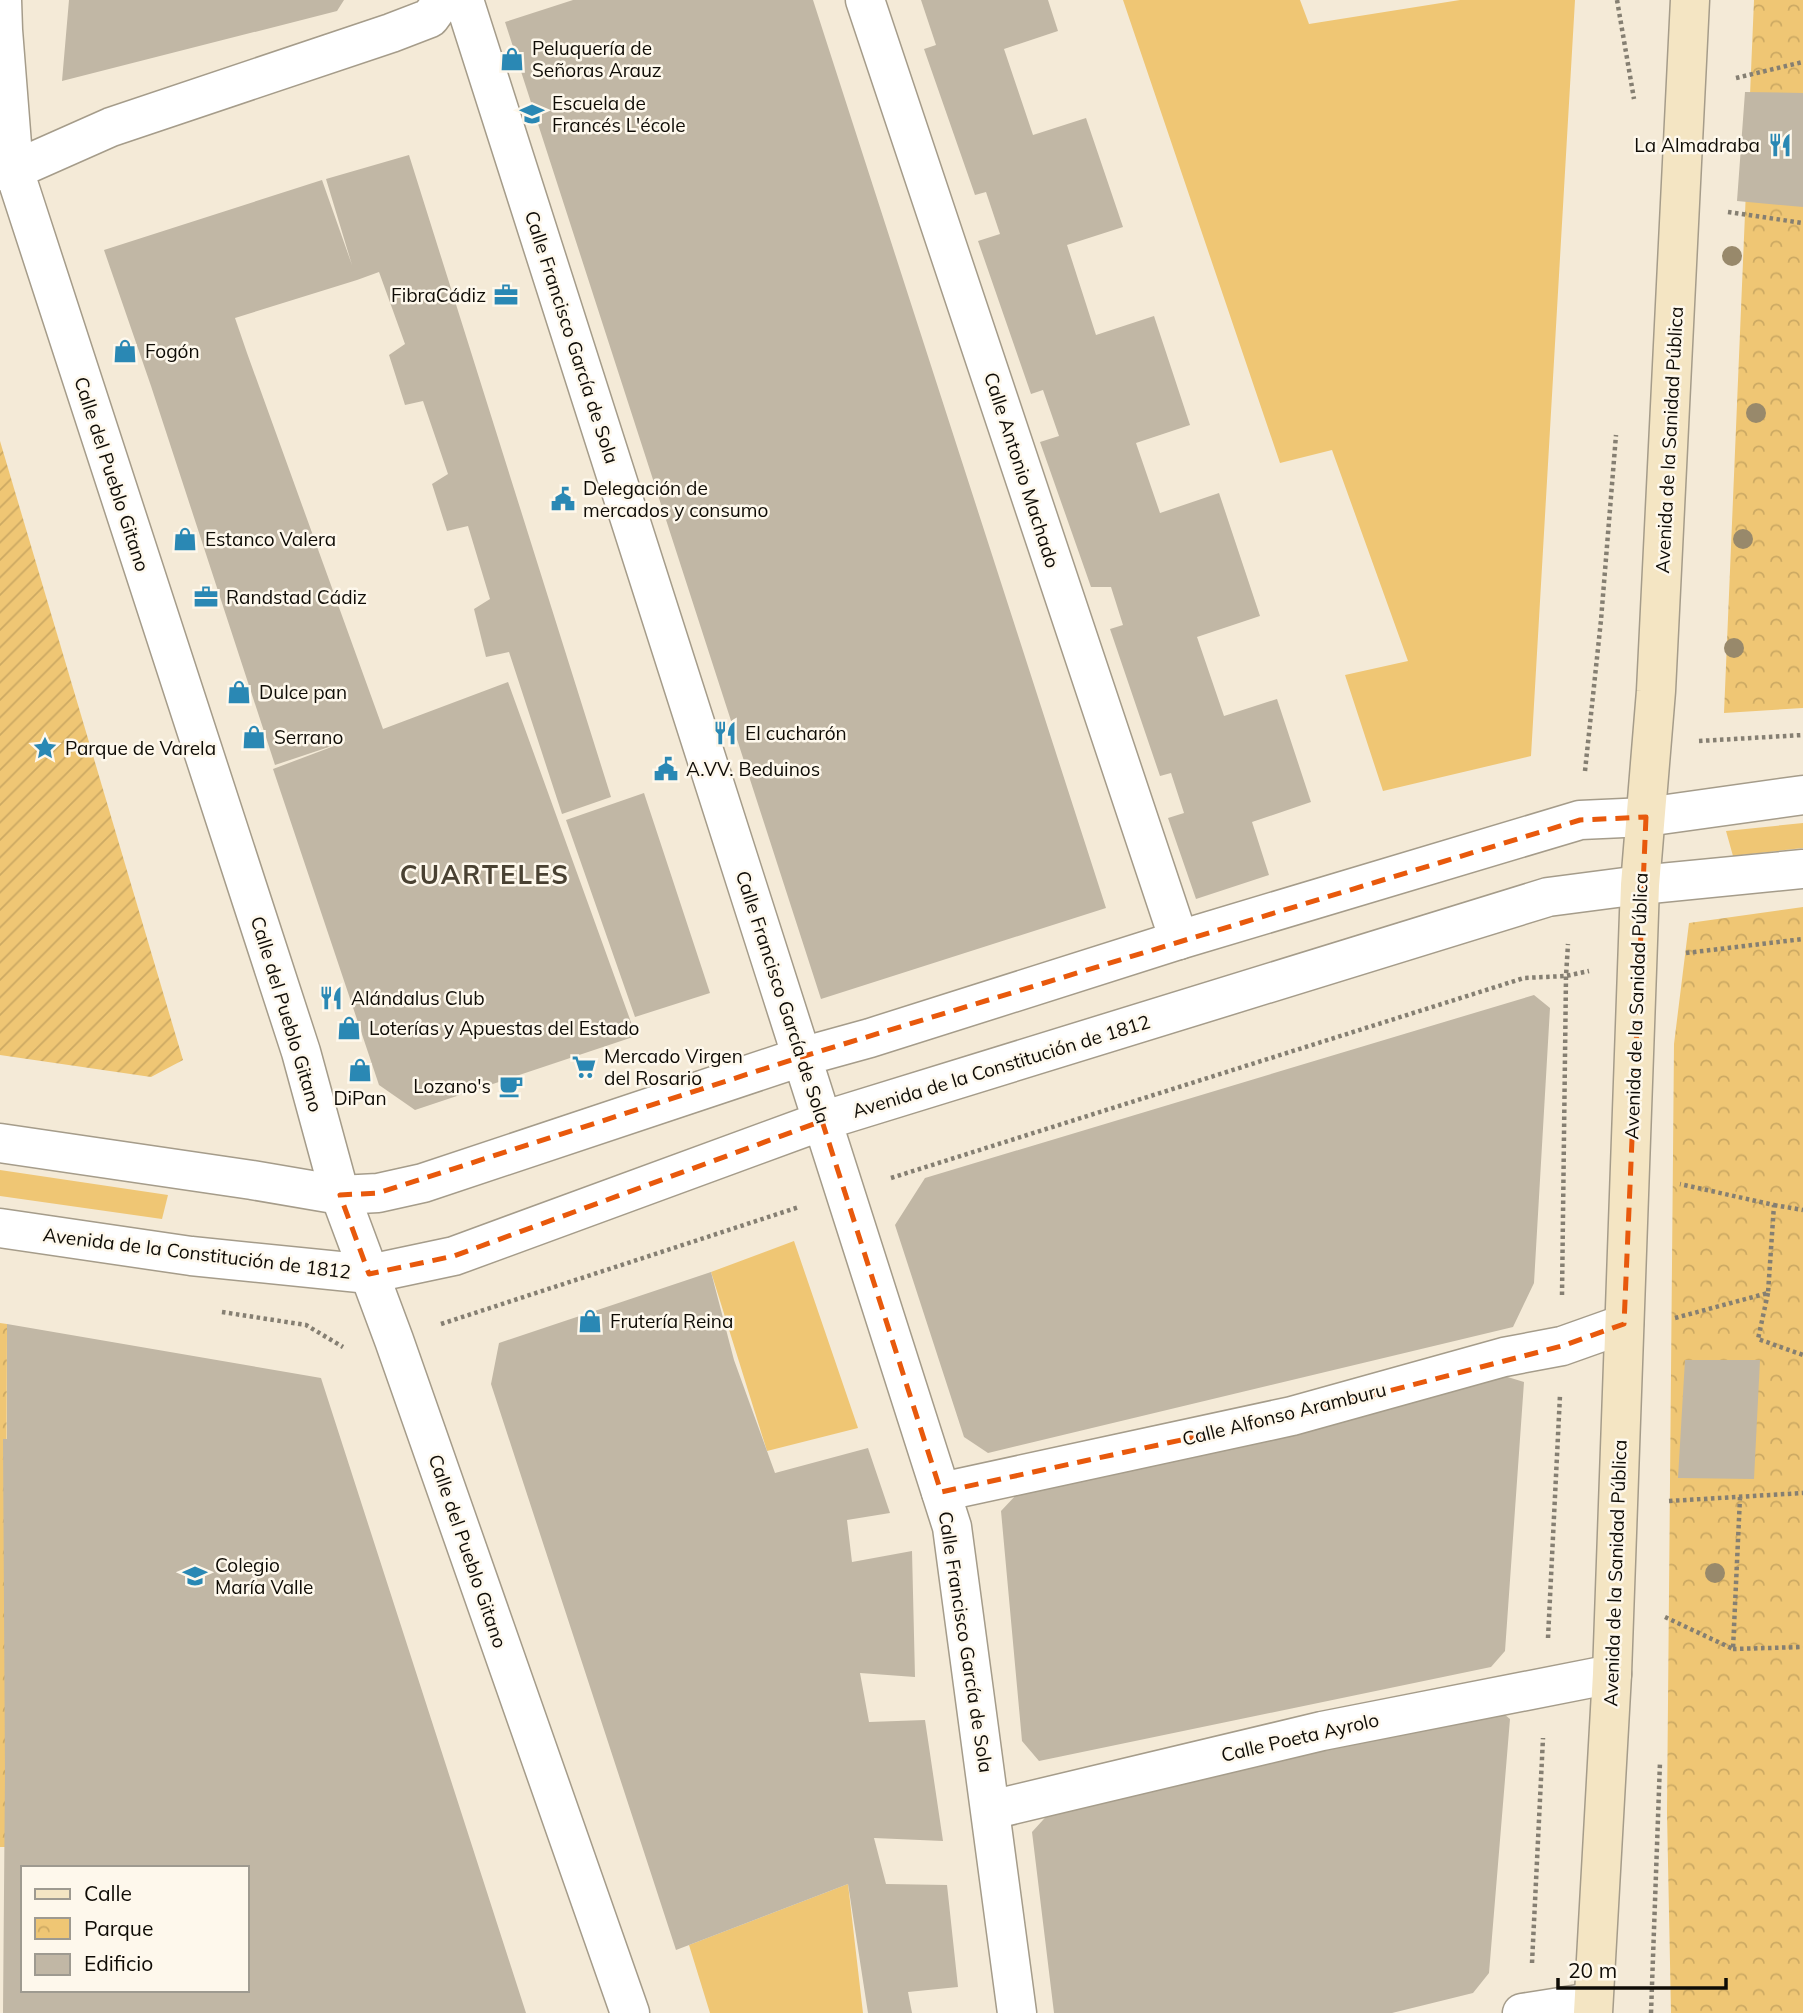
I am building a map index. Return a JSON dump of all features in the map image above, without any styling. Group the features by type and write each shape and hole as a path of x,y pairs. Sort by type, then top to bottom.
{"main road":[{"name":"Avenida de la Sanidad Pública","path":"1593,2008 1612,1674 1640,885 1656,691 1690,0"}],"street":[{"name":"Calle del Pueblo Gitano","path":"2,0 7,171 301,1052 340,1195 408,1379 630,2013"},
{"path":"7,171 111,127 430,18 443,0"},
{"name":"Calle Francisco García de Sola","path":"464,0 952,1527 1017,2013"},
{"name":"Calle Antonio Machado","path":"865,0 1179,940"},
{"path":"0,1143 340,1195 378,1193 423,1183 800,1057 870,1038 1179,940 1580,820 1646,817 1803,795"},
{"name":"Avenida de la Constitución de 1812","path":"0,1228 191,1256 369,1274 454,1256 822,1121 1548,897 1803,869"},
{"name":"Calle Alfonso Aramburu","path":"941,1492 1292,1416 1504,1357 1562,1346 1624,1324"},
{"name":"Calle Poeta Ayrolo","path":"991,1810 1322,1731 1612,1674"},
{"path":"1526,2012 1593,2008"}],"path":[{"path":"1617,0 1635,110"},
{"path":"1727,80 1803,62"},
{"path":"1721,211 1803,223"},
{"path":"1580,820 1601,621 1616,427"},
{"path":"1526,2012 1562,1346 1566,976 1573,894"},
{"path":"1685,953 1803,939"},
{"path":"1680,1184 1803,1210"},
{"path":"1774,1205 1768,1293 1758,1339 1803,1355"},
{"path":"1675,1318 1768,1293"},
{"path":"1669,1502 1803,1493"},
{"path":"1732,1649 1740,1497"},
{"path":"1665,1616 1732,1649 1803,1647"}],"highlighted area":[{"path":"1646,817 1624,1324 1562,1346 1292,1416 941,1492 822,1121 454,1256 369,1274 340,1195 378,1193 801,1057 1580,820"}],"green space":[{"path":"1123,0 1300,0 1309,24 1460,0 1575,0 1531,756 1383,791 1345,675 1408,661 1332,450 1280,463"},
{"path":"1754,0 1803,0 1803,708 1724,713"},
{"name":"Parque de Varela","path":"0,441 183,1060 151,1077 0,1055"},
{"path":"1803,823 1803,848 1733,856 1726,831"},
{"path":"1803,907 1803,2013 1671,2013 1667,1813 1674,1044 1689,923"},
{"path":"0,1170 168,1195 162,1219 0,1196"},
{"path":"794,1241 858,1428 767,1451 711,1272"},
{"path":"0,1323 7,1324 5,1847 0,1847"},
{"path":"848,1884 863,2013 710,2013 689,1945"}],"building":[{"path":"69,0 344,0 337,11 62,81"},
{"path":"573,0 813,0 1106,908 821,999 505,22"},
{"path":"921,0 1048,0 1058,31 1004,49 1033,135 1086,118 1123,227 1067,245 1096,335 1154,316 1190,425 1136,443 1160,513 1219,493 1260,616 1197,637 1224,716 1277,699 1311,802 1252,822 1269,875 1196,899 1168,818 1184,813 1171,773 1160,776 1110,629 1123,625 1111,587 1091,587 1040,442 1059,436 1043,390 1031,394 978,241 1000,234 986,192 975,195 924,49 936,45"},
{"name":"La Almadraba","path":"1745,92 1803,93 1803,207 1737,201"},
{"path":"409,155 611,797 562,814 509,652 486,657 474,609 490,599 468,526 447,531 432,484 448,474 423,401 405,405 389,355 405,344 379,272 235,318 383,729 508,682 636,1036 415,1110 379,1085 273,769 350,740 275,765 104,250 322,180 352,265 326,179"},
{"path":"644,793 710,993 635,1017 566,820"},
{"path":"1534,995 1550,1008 1534,1283 1513,1327 988,1453 964,1437 895,1225 925,1178"},
{"path":"711,1272 734,1360 775,1473 868,1448 890,1513 847,1520 852,1562 912,1551 915,1677 860,1673 869,1722 925,1720 943,1841 874,1838 886,1884 947,1885 958,1987 908,1992 912,2013 868,2013 848,1884 676,1950 491,1384 499,1343"},
{"name":"Colegio María Valle","path":"7,1324 321,1378 526,2013 3,2013 3,1439 7,1439"},
{"path":"1685,1360 1760,1360 1754,1479 1678,1478"},
{"path":"1501,1375 1524,1382 1505,1651 1491,1667 1039,1761 1022,1741 1001,1511 1017,1494"},
{"path":"1494,1706 1510,1719 1489,1973 1473,1993 1392,2013 1054,2013 1032,1832 1053,1809"}],"place":[{"name":"Peluquería de Señoras Arauz","path":"512,59"},
{"name":"Escuela de Francés L'école","path":"532,114"},
{"name":"La Almadraba","path":"1780,145"},
{"name":"FibraCádiz","path":"506,295"},
{"name":"Fogón","path":"125,351"},
{"name":"Delegación de mercados y consumo","path":"563,499"},
{"name":"Estanco Valera","path":"185,539"},
{"name":"Randstad Cádiz","path":"206,597"},
{"name":"Dulce pan","path":"239,692"},
{"name":"El cucharón","path":"725,733"},
{"name":"Serrano","path":"254,737"},
{"name":"Parque de Varela","path":"45,748"},
{"name":"A.VV. Beduinos","path":"666,769"},
{"name":"Alándalus Club","path":"331,998"},
{"name":"Loterías y Apuestas del Estado","path":"349,1028"},
{"name":"Mercado Virgen del Rosario","path":"584,1067"},
{"name":"DiPan","path":"360,1070"},
{"name":"Lozano's","path":"511,1086"},
{"name":"Frutería Reina","path":"590,1321"},
{"name":"Colegio María Valle","path":"195,1576"}],"district":[{"name":"CUARTELES","path":"485,875"}]}
